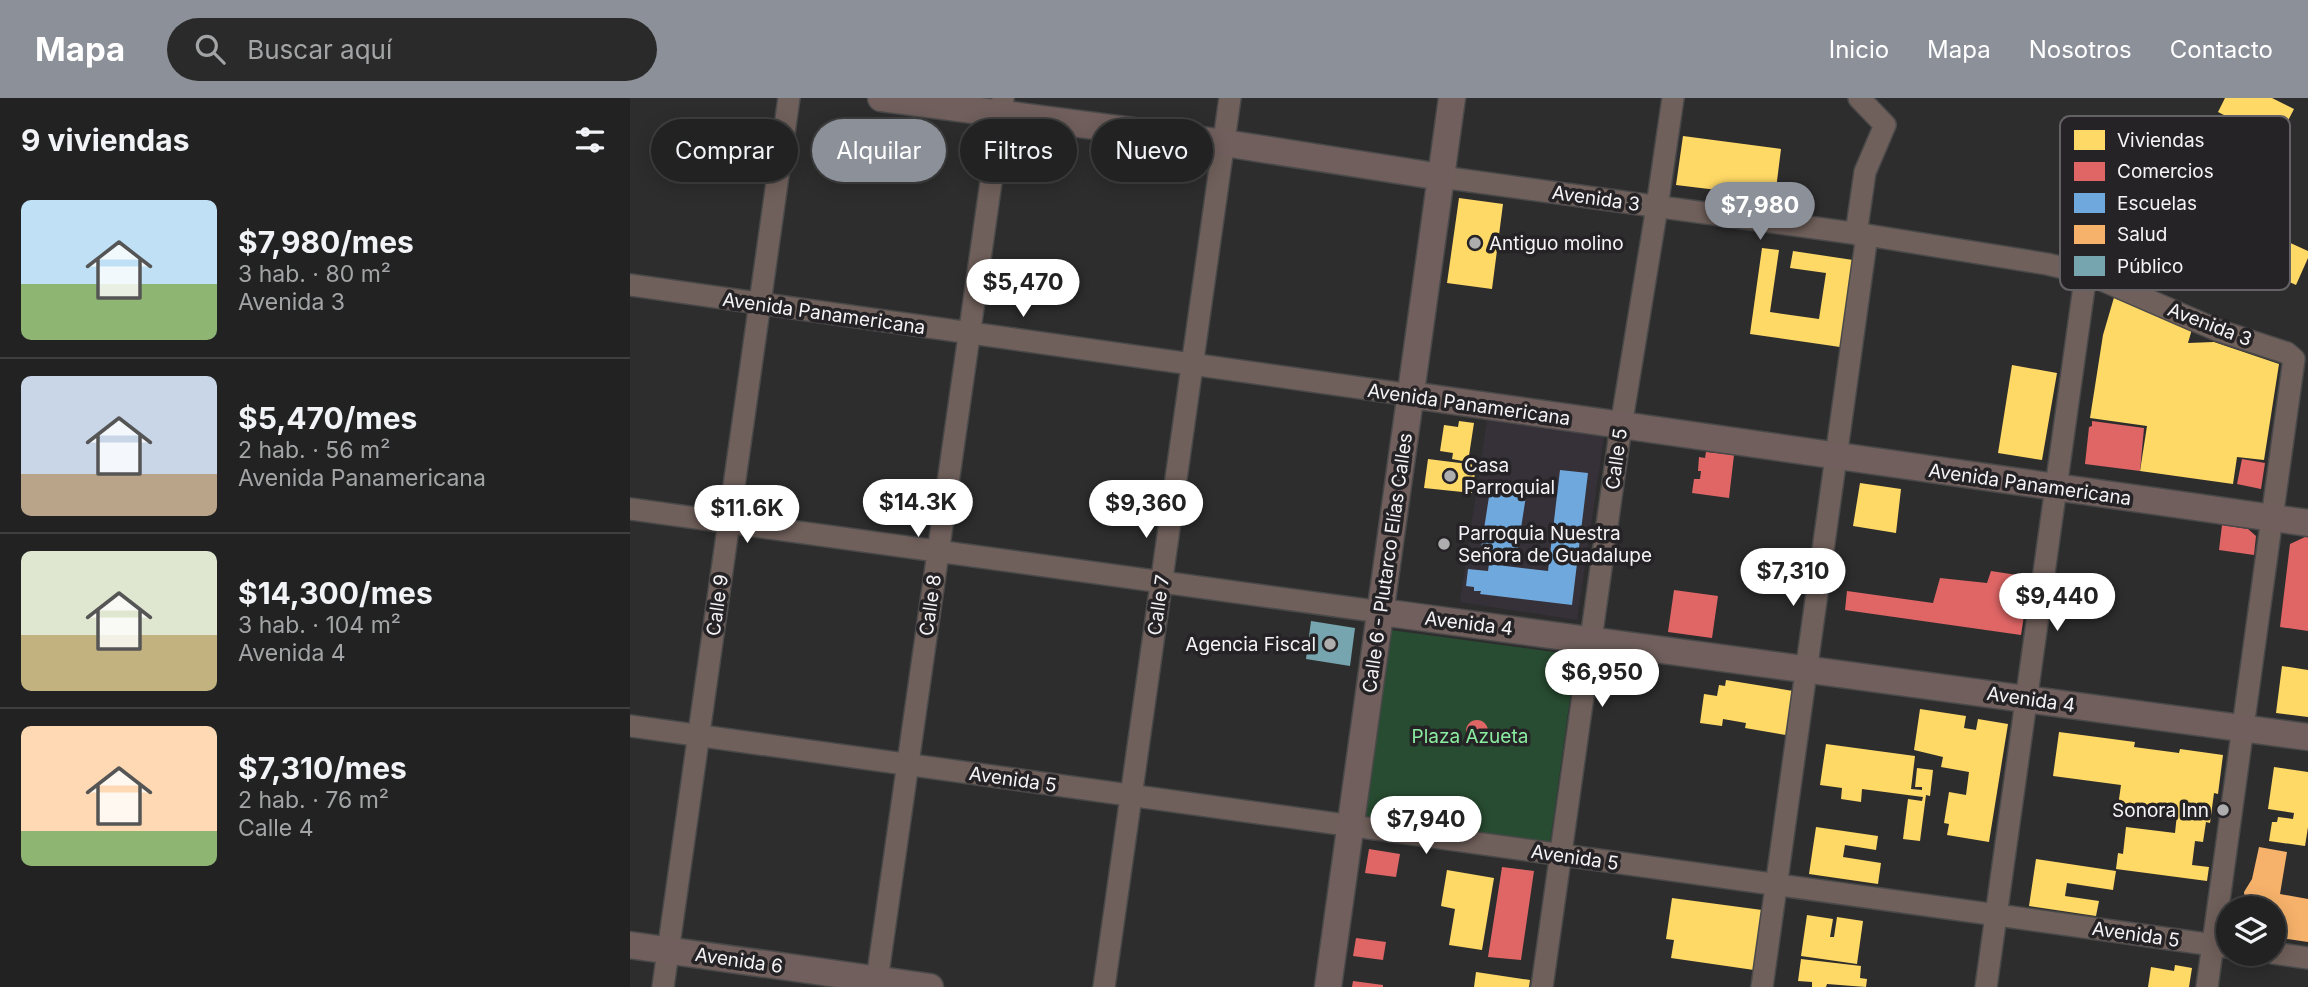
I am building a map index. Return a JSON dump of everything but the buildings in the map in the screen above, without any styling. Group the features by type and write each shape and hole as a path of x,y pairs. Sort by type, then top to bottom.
{"main road":[{"name":"Avenida 3","path":"881,98 1002,106 1441,177"},
{"name":"Calle 6 - Plutarco Elías Calles","path":"1328,987 1452,98"},
{"name":"Avenida Panamericana","path":"1411,395 2308,523"},
{"name":"Avenida 4","path":"1381,612 2308,737"},
{"name":"Avenida 6","path":"630,945 877,983 930,987"}],"street":[{"name":"Calle 9","path":"663,987 789,98"},
{"name":"Calle 7","path":"1104,987 1230,98"},
{"name":"Calle 5","path":"1542,987 1620,426 1673,98"},
{"path":"1762,987 1836,456 1861,235 1865,172 1885,125 1859,98"},
{"name":"Calle 8","path":"877,983 1002,106"},
{"name":"Avenida 3","path":"1441,177 1861,235 2060,267"},
{"name":"Avenida Panamericana","path":"630,285 1411,395"},
{"path":"1986,987 2084,290"},
{"name":"Avenida 3","path":"2123,290 2217,330 2287,353 2294,359 2273,519"},
{"name":"Avenida 4","path":"630,509 1381,612"},
{"path":"2225,896 2243,728 2273,519"},
{"name":"Avenida 5","path":"630,726 2216,945"},
{"path":"2286,955 2308,958"},
{"path":"2207,987 2216,959"}],"shaded area":[{"path":"1487,420 1604,437 1577,620 1460,602"}],"green space":[{"name":"Plaza Azueta","path":"1390,630 1576,655 1550,843 1364,817"}],"place":[{"name":"Antiguo molino","path":"1475,243"},
{"name":"Casa Parroquial","path":"1450,476"},
{"name":"Parroquia Nuestra Señora de Guadalupe","path":"1444,544"},
{"name":"Agencia Fiscal","path":"1330,644"},
{"name":"Sonora Inn","path":"2223,810"}]}
